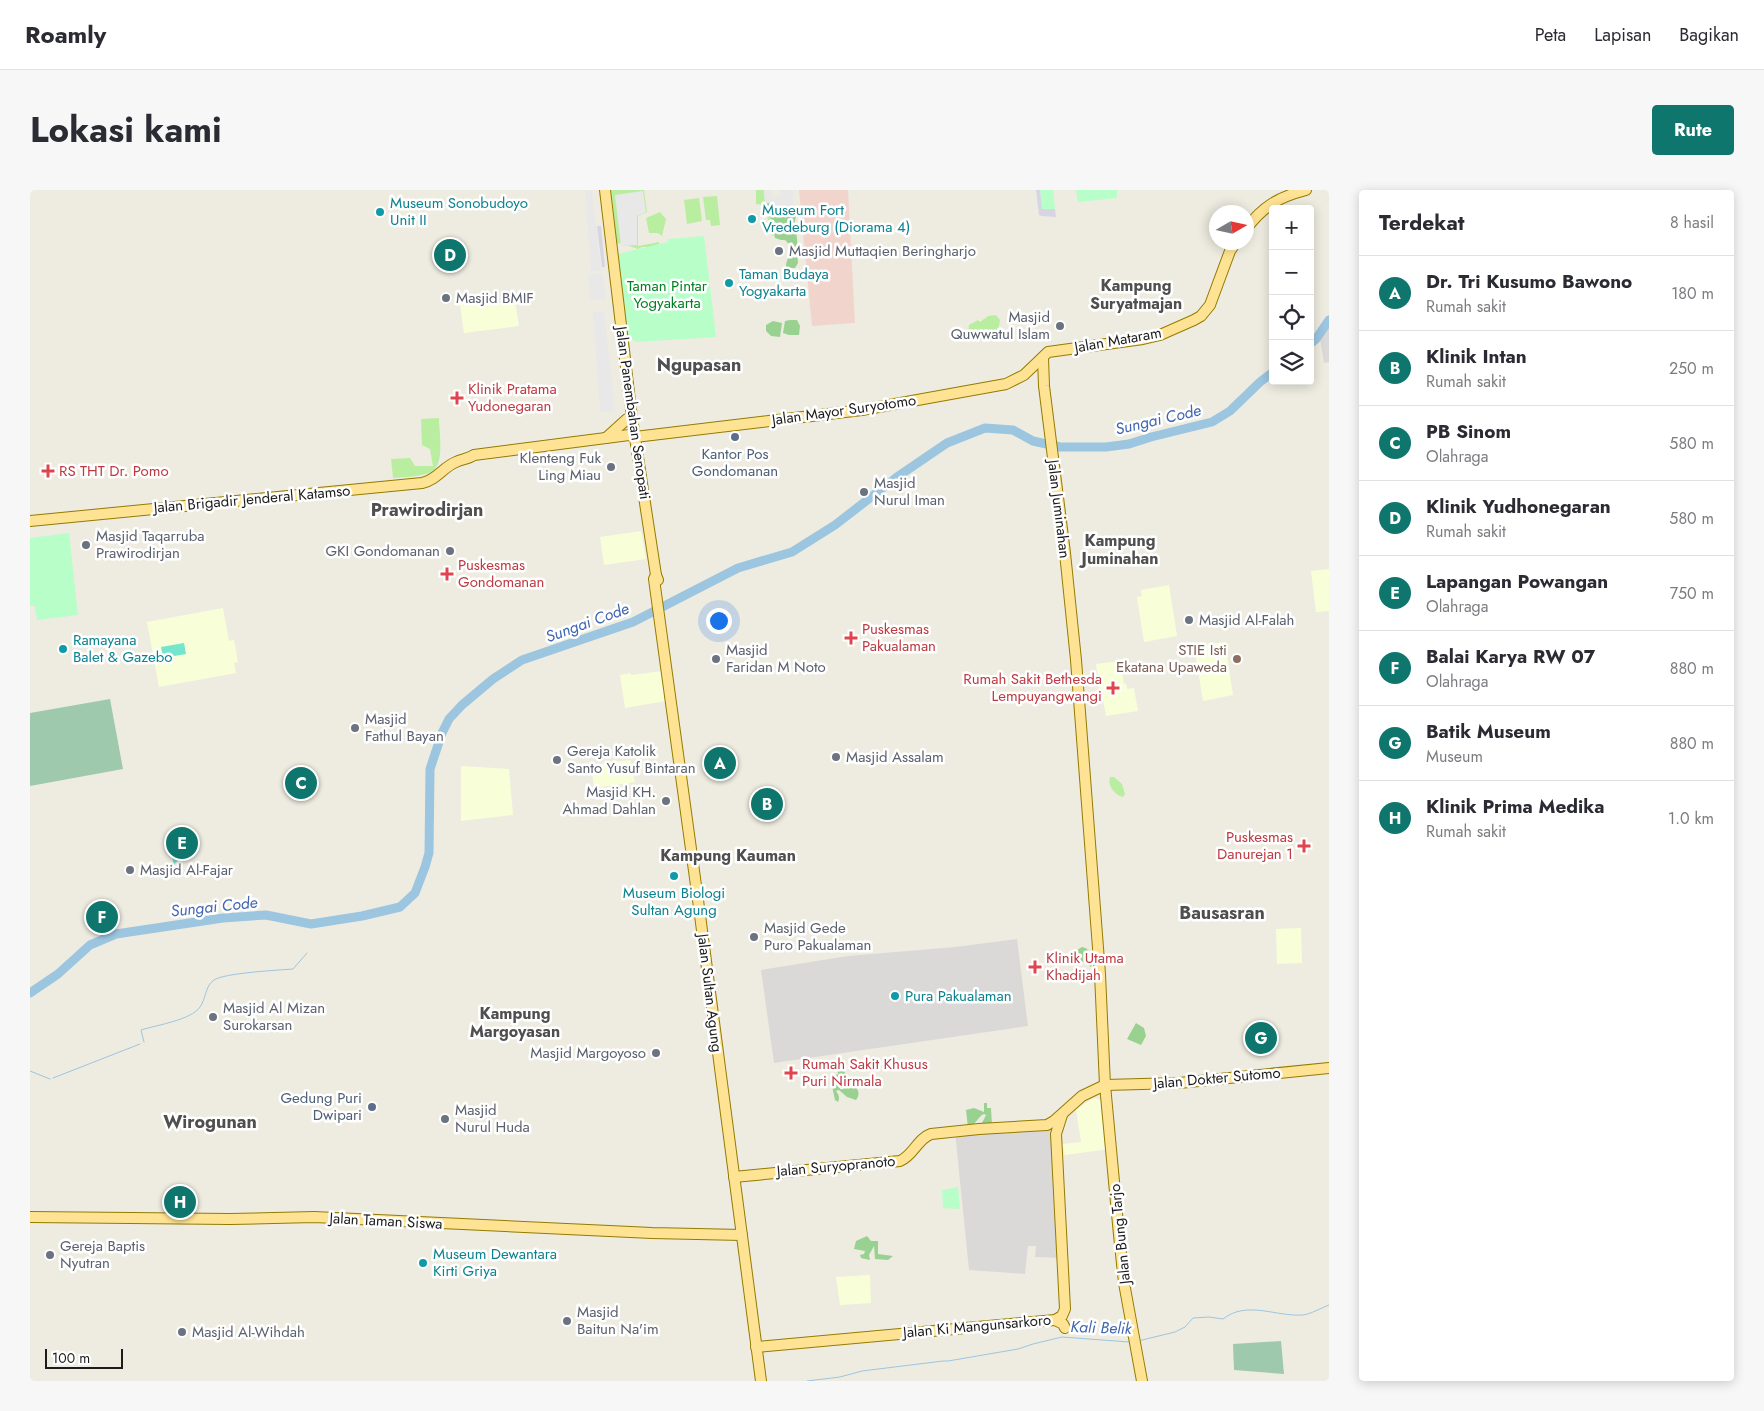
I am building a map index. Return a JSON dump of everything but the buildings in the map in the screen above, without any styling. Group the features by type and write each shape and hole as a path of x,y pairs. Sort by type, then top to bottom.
{"main road":[{"name":"Jalan Panembahan Senopati","path":"600,190 627,419 632,439"},
{"name":"Jalan Panembahan Senopati","path":"604,190 632,439 658,579 657,589 662,619"},
{"path":"1254,219 1260,211 1276,200 1306,190"},
{"name":"Jalan Mataram","path":"1043,358 1048,352 1055,350 1130,341 1160,335 1201,316 1210,305 1231,250"},
{"name":"Jalan Mayor Suryotomo","path":"632,439 908,402 1006,384 1033,368 1043,358"},
{"name":"Jalan Juminahan","path":"1043,358 1043,376 1076,660 1100,966 1105,1085"},
{"path":"1033,368 1043,376"},
{"path":"606,438 627,419"},
{"name":"Jalan Brigadir Jenderal Katamso","path":"467,460 474,455 606,438 632,439"},
{"name":"Jalan Brigadir Jenderal Katamso","path":"30,521 422,483 432,480 454,463 467,460 475,461 632,439"},
{"name":"Jalan Sultan Agung","path":"662,619 677,712 674,722 760,1381"},
{"name":"Jalan Dokter Sutomo","path":"1105,1085 1179,1083 1329,1068"},
{"path":"1056,1134 1047,1125 1082,1096 1105,1085"},
{"name":"Jalan Bung Tarjo","path":"1105,1085 1124,1283 1142,1381"},
{"name":"Jalan Ki Mangunsarkoro","path":"756,1347 1055,1320 1062,1316 1065,1309 1056,1134 1062,1114"},
{"name":"Jalan Suryopranoto","path":"734,1176 900,1161 909,1156 920,1140 931,1134 979,1128 1047,1125"},
{"name":"Jalan Taman Siswa","path":"30,1217 213,1219 314,1217 652,1233 742,1235"},
{"path":"1055,1320 1066,1328"}],"shaded area":[{"path":"585,190 592,190 601,270 591,272"},
{"path":"764,190 771,190 771,196 774,198 781,195 780,190 793,190 794,207 783,206 778,209 773,204 765,202"},
{"path":"799,190 848,190 855,323 812,326"},
{"path":"1036,190 1040,190 1042,209 1055,209 1056,217 1039,215"},
{"path":"643,191 646,212 637,216 637,245 621,246 615,195"},
{"path":"597,226 601,226 605,267 602,267"},
{"path":"602,273 606,299 590,301 588,275"},
{"path":"491,294 492,304 515,301 519,326 464,333 459,298"},
{"path":"604,311 615,411 600,412 593,312"},
{"path":"1329,326 1329,362 1324,363 1320,338"},
{"path":"641,531 646,559 604,565 600,537"},
{"path":"1329,569 1329,611 1316,612 1311,571"},
{"path":"1169,585 1177,636 1144,642 1137,597 1142,596 1141,590"},
{"path":"223,608 229,641 234,640 238,662 234,663 236,673 159,687 147,622"},
{"path":"1225,642 1233,695 1203,701 1194,646"},
{"path":"184,643 186,654 163,658 161,647"},
{"name":"Rumah Sakit Bethesda Lempuyangwangi","path":"1120,661 1124,684 1126,683 1127,689 1134,688 1138,711 1106,716 1103,699 1101,699 1096,664"},
{"path":"662,671 666,701 625,708 620,675"},
{"path":"110,699 123,769 30,786 30,713"},
{"path":"630,760 635,782 594,788 591,765"},
{"path":"461,767 509,769 513,815 461,821"},
{"path":"184,825 192,846 185,851 174,865 169,846"},
{"path":"1301,928 1302,963 1277,964 1276,929"},
{"name":"Pura Pakualaman","path":"1017,939 1028,1026 774,1063 761,970 848,956 955,947"},
{"path":"1095,1098 1103,1101 1109,1149 1065,1155 1062,1144 1081,1142 1076,1110"},
{"path":"1050,1130 1055,1135 1060,1258 1035,1257 1036,1246 1028,1246 1025,1274 969,1270 955,1132"},
{"path":"870,1275 871,1303 840,1305 836,1277"},
{"path":"1281,1341 1284,1374 1234,1370 1233,1344"}],"green space":[{"path":"611,190 644,190 647,212 638,216 638,246 659,242 659,244 638,249 624,246 620,243 617,244"},
{"path":"756,190 764,190 765,202 767,203 774,236 771,235 765,205 756,204"},
{"path":"1040,190 1053,190 1055,209 1042,209"},
{"path":"1076,190 1117,190 1117,198 1078,202"},
{"path":"717,196 720,225 711,226 710,220 706,220 703,197"},
{"path":"699,198 702,221 687,224 684,200"},
{"path":"767,203 773,204 778,209 783,206 794,207 796,213 798,263 795,268 786,268 790,245 785,240 775,238"},
{"path":"660,212 666,219 662,236 658,233 649,233 646,218"},
{"name":"Taman Pintar Yogyakarta","path":"704,236 716,337 636,342 628,337 618,254 668,242 668,239"},
{"path":"996,315 1000,320 998,332 984,339 973,340 973,337 968,333 969,325 978,320 980,322 988,316"},
{"path":"797,320 800,326 799,335 783,333 785,321"},
{"path":"773,321 782,323 780,337 771,336 766,331 766,325"},
{"path":"439,418 440,457 434,470 411,477 393,478 391,459 410,458 415,466 433,466 430,449 422,445 421,419"},
{"path":"69,533 78,615 37,620 35,606 30,606 30,538"},
{"path":"1110,777 1114,777 1122,784 1125,794 1123,797 1112,790"},
{"path":"1082,947 1088,950 1094,960 1091,967 1079,961 1077,950"},
{"path":"1136,1023 1144,1028 1146,1036 1141,1045 1127,1039"},
{"path":"837,1067 843,1068 849,1082 856,1080 855,1086 859,1093 856,1100 847,1097 839,1090 836,1091 839,1096 838,1102 835,1100 832,1086 833,1077 838,1074"},
{"path":"984,1103 987,1103 987,1108 991,1108 992,1125 981,1125 986,1115 984,1114 968,1128 966,1110 974,1108 984,1112"},
{"path":"958,1187 960,1209 943,1208 942,1190"},
{"path":"867,1236 871,1241 878,1241 878,1254 893,1256 888,1260 875,1259 874,1246 869,1255 870,1260 861,1258 860,1255 864,1254 865,1251 854,1249 856,1241"}],"waterway":[{"name":"Sungai Code","path":"1314,341 1329,320"},
{"name":"Sungai Code","path":"30,993 58,974 90,945 116,934 223,918 266,915 311,924 362,916 400,907 415,893 429,853 430,769 442,733 449,719 462,705 493,679 522,660 633,622 738,568 792,552 835,525 897,477 947,443 985,428 1013,430 1033,441 1060,447 1106,447 1129,444 1212,422 1230,411 1269,375"},
{"path":"144,1042 141,1030 173,1022 196,1012 214,980 240,974 293,969 307,953"},
{"path":"53,1078 140,1044"},
{"path":"30,1071 50,1079"},
{"name":"Kali Belik","path":"1138,1341 1175,1332 1185,1327 1193,1318 1209,1317 1223,1319 1232,1313 1252,1310 1303,1315 1329,1305"},
{"name":"Kali Belik","path":"807,1381 840,1377 862,1371 948,1361 1018,1349 1062,1337 1129,1342"}],"place":[{"name":"Museum Sonobudoyo Unit II","path":"380,212"},
{"name":"Museum Fort Vredeburg (Diorama 4)","path":"752,219"},
{"name":"Masjid Muttaqien Beringharjo","path":"779,251"},
{"name":"Klinik Yudhonegaran","path":"450,255"},
{"name":"Taman Budaya Yogyakarta","path":"729,283"},
{"name":"Masjid BMIF","path":"446,298"},
{"name":"Masjid Quwwatul Islam","path":"1060,326"},
{"name":"Klinik Pratama Yudonegaran","path":"457,398"},
{"name":"Kantor Pos Gondomanan","path":"735,437"},
{"name":"Klenteng Fuk Ling Miau","path":"611,467"},
{"name":"RS THT Dr. Pomo","path":"48,471"},
{"name":"Masjid Nurul Iman","path":"864,492"},
{"name":"Masjid Taqarruba Prawirodirjan","path":"86,545"},
{"name":"GKI Gondomanan","path":"450,551"},
{"name":"Puskesmas Gondomanan","path":"447,574"},
{"name":"Masjid Al-Falah","path":"1189,620"},
{"name":"Puskesmas Pakualaman","path":"851,638"},
{"name":"Ramayana Balet & Gazebo","path":"63,649"},
{"name":"Masjid Faridan M Noto","path":"716,659"},
{"name":"STIE Isti Ekatana Upaweda","path":"1237,659"},
{"name":"Rumah Sakit Bethesda Lempuyangwangi","path":"1113,688"},
{"name":"Masjid Fathul Bayan","path":"355,728"},
{"name":"Masjid Assalam","path":"836,757"},
{"name":"Gereja Katolik Santo Yusuf Bintaran","path":"557,760"},
{"name":"Dr. Tri Kusumo Bawono","path":"720,763"},
{"name":"PB Sinom","path":"301,783"},
{"name":"Masjid KH. Ahmad Dahlan","path":"666,801"},
{"name":"Klinik Intan","path":"767,804"},
{"name":"Lapangan Powangan","path":"182,843"},
{"name":"Puskesmas Danurejan 1","path":"1304,846"},
{"name":"Masjid Al-Fajar","path":"130,870"},
{"name":"Museum Biologi Sultan Agung","path":"674,876"},
{"name":"Balai Karya RW 07","path":"102,917"},
{"name":"Masjid Gede Puro Pakualaman","path":"754,937"},
{"name":"Klinik Utama Khadijah","path":"1035,967"},
{"name":"Pura Pakualaman","path":"895,996"},
{"name":"Masjid Al Mizan Surokarsan","path":"213,1017"},
{"name":"Batik Museum","path":"1261,1038"},
{"name":"Masjid Margoyoso","path":"656,1053"},
{"name":"Rumah Sakit Khusus Puri Nirmala","path":"791,1073"},
{"name":"Gedung Puri Dwipari","path":"372,1107"},
{"name":"Masjid Nurul Huda","path":"445,1119"},
{"name":"Klinik Prima Medika","path":"180,1202"},
{"name":"Gereja Baptis Nyutran","path":"50,1255"},
{"name":"Museum Dewantara Kirti Griya","path":"423,1263"},
{"name":"Masjid Baitun Na'im","path":"567,1321"},
{"name":"Masjid Al-Wihdah","path":"182,1332"}],"district":[{"name":"Kampung Suryatmajan","path":"1136,294"},
{"name":"Ngupasan","path":"699,365"},
{"name":"Prawirodirjan","path":"427,510"},
{"name":"Kampung Juminahan","path":"1120,549"},
{"name":"Kampung Kauman","path":"728,855"},
{"name":"Bausasran","path":"1222,913"},
{"name":"Kampung Margoyasan","path":"515,1022"},
{"name":"Wirogunan","path":"210,1122"}]}
